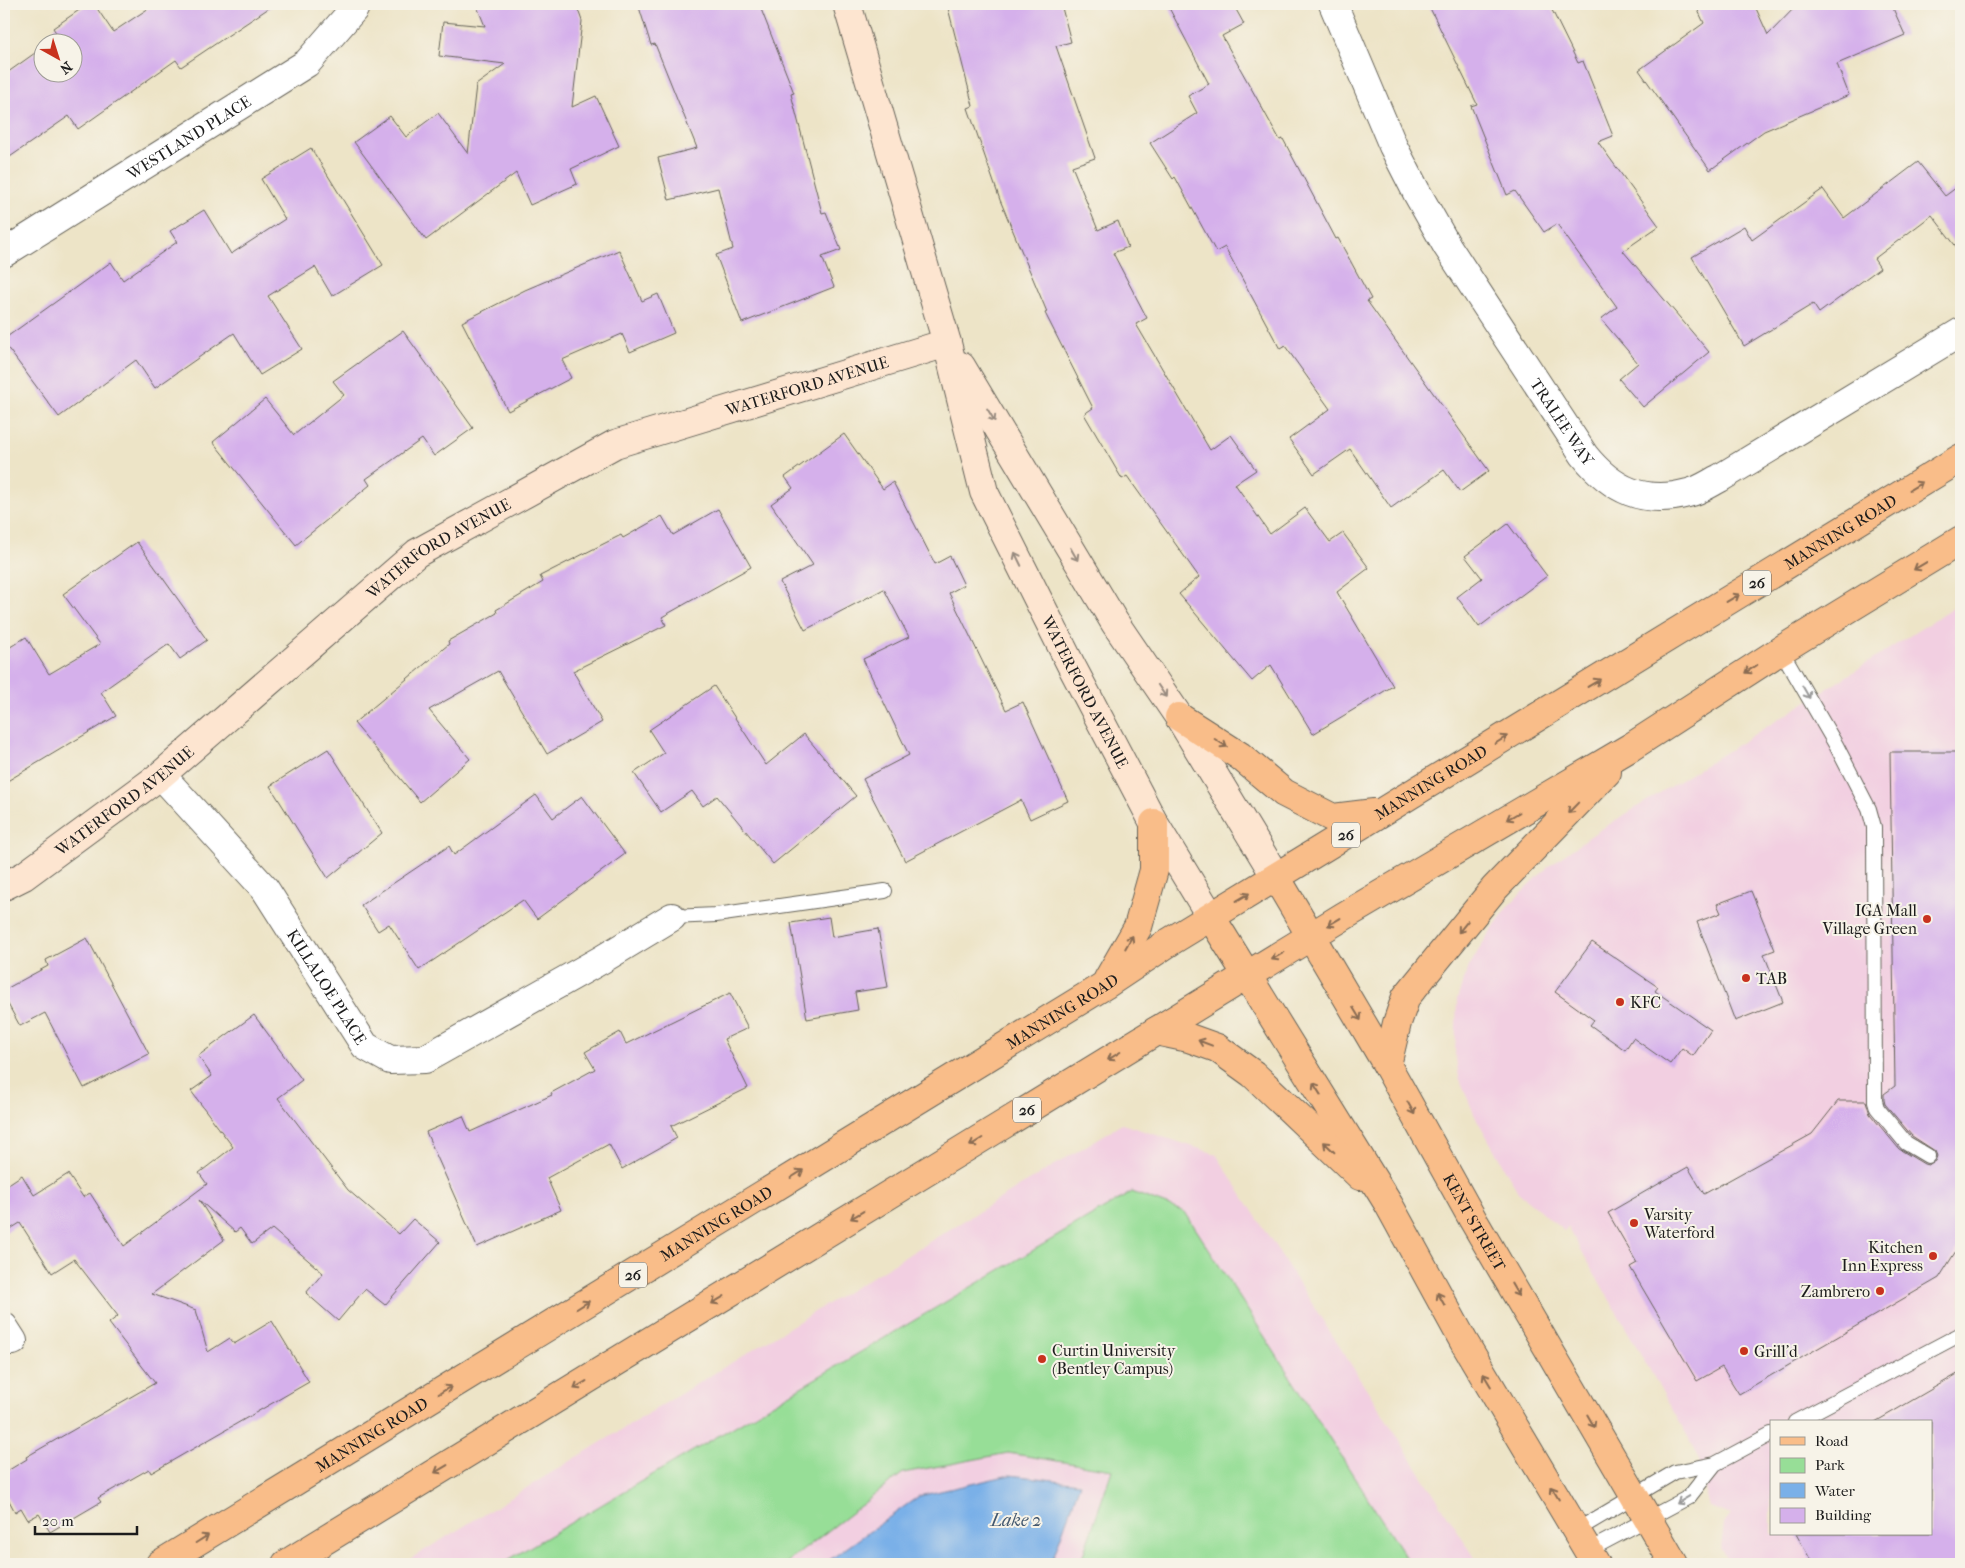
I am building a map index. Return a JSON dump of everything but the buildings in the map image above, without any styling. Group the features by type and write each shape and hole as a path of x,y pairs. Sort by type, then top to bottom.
{"main road":[{"name":"MANNING ROAD","path":"160,1564 1961,458"},
{"name":"26","path":"286,1564 1310,936 1631,747 1781,650 1961,540"},
{"path":"1180,717 1240,756 1284,793 1333,818 1385,811"},
{"path":"1387,1065 1397,1023 1406,997 1494,889 1631,747"},
{"path":"1105,985 1138,927 1154,870 1154,823"},
{"name":"KENT STREET","path":"1276,878 1387,1065 1472,1218 1674,1564"},
{"path":"1211,917 1390,1205 1464,1342 1587,1548"},
{"path":"1156,1031 1190,1038 1217,1048 1253,1074 1390,1205"}],"street":[{"name":"WESTLAND PLACE","path":"4,253 307,63 354,9 352,4"},
{"name":"WATERFORD AVENUE","path":"847,4 948,343 984,492 1071,665 1154,823 1211,917"},
{"name":"TRALEE WAY","path":"1333,4 1393,146 1434,223 1584,455 1596,470 1610,482 1634,494 1661,497 1690,493 1720,478 1961,332"},
{"name":"WATERFORD AVENUE","path":"948,343 1115,624 1180,717 1276,878"},
{"name":"WATERFORD AVENUE","path":"4,886 24,876 161,775 417,553 615,444 948,343"},
{"name":"KILLALOE PLACE","path":"161,775 265,889 365,1046 390,1060 425,1059 601,960 672,917"}],"lane":[{"path":"1781,650 1836,745 1869,809 1874,827 1875,1101 1877,1108 1906,1143 1928,1156"},
{"path":"672,917 716,915 885,891"},
{"path":"1799,1420 1961,1334"},
{"path":"1587,1548 1641,1507 1675,1472 1715,1464 1770,1435"},
{"path":"1587,1548 1641,1507 1689,1497 1715,1464"}],"shaded area":[{"path":"1961,603 1961,1564 1731,1564 1721,1547 1724,1524 1731,1515 1710,1507 1695,1449 1568,1227 1564,1231 1518,1192 1474,1114 1459,1077 1455,1054 1457,999 1468,968 1509,905 1549,866 1592,835 1797,708"},
{"name":"Curtin University (Bentley Campus)","path":"1122,1124 1216,1154 1479,1564 402,1564"}],"green space":[{"path":"1132,1192 1185,1212 1410,1564 1080,1564 1112,1470 1008,1453 903,1473 785,1564 501,1564"}],"water":[{"name":"Lake 2","path":"1010,1475 1080,1483 1051,1564 824,1564 919,1496"}],"place":[{"name":"IGA Mall Village Green","path":"1927,919"},
{"name":"TAB","path":"1746,978"},
{"name":"KFC","path":"1620,1002"},
{"name":"Varsity Waterford","path":"1634,1223"},
{"name":"Kitchen Inn Express","path":"1933,1256"},
{"name":"Zambrero","path":"1880,1291"},
{"name":"Grill'd","path":"1744,1351"},
{"name":"Curtin University (Bentley Campus)","path":"1042,1359"}]}
